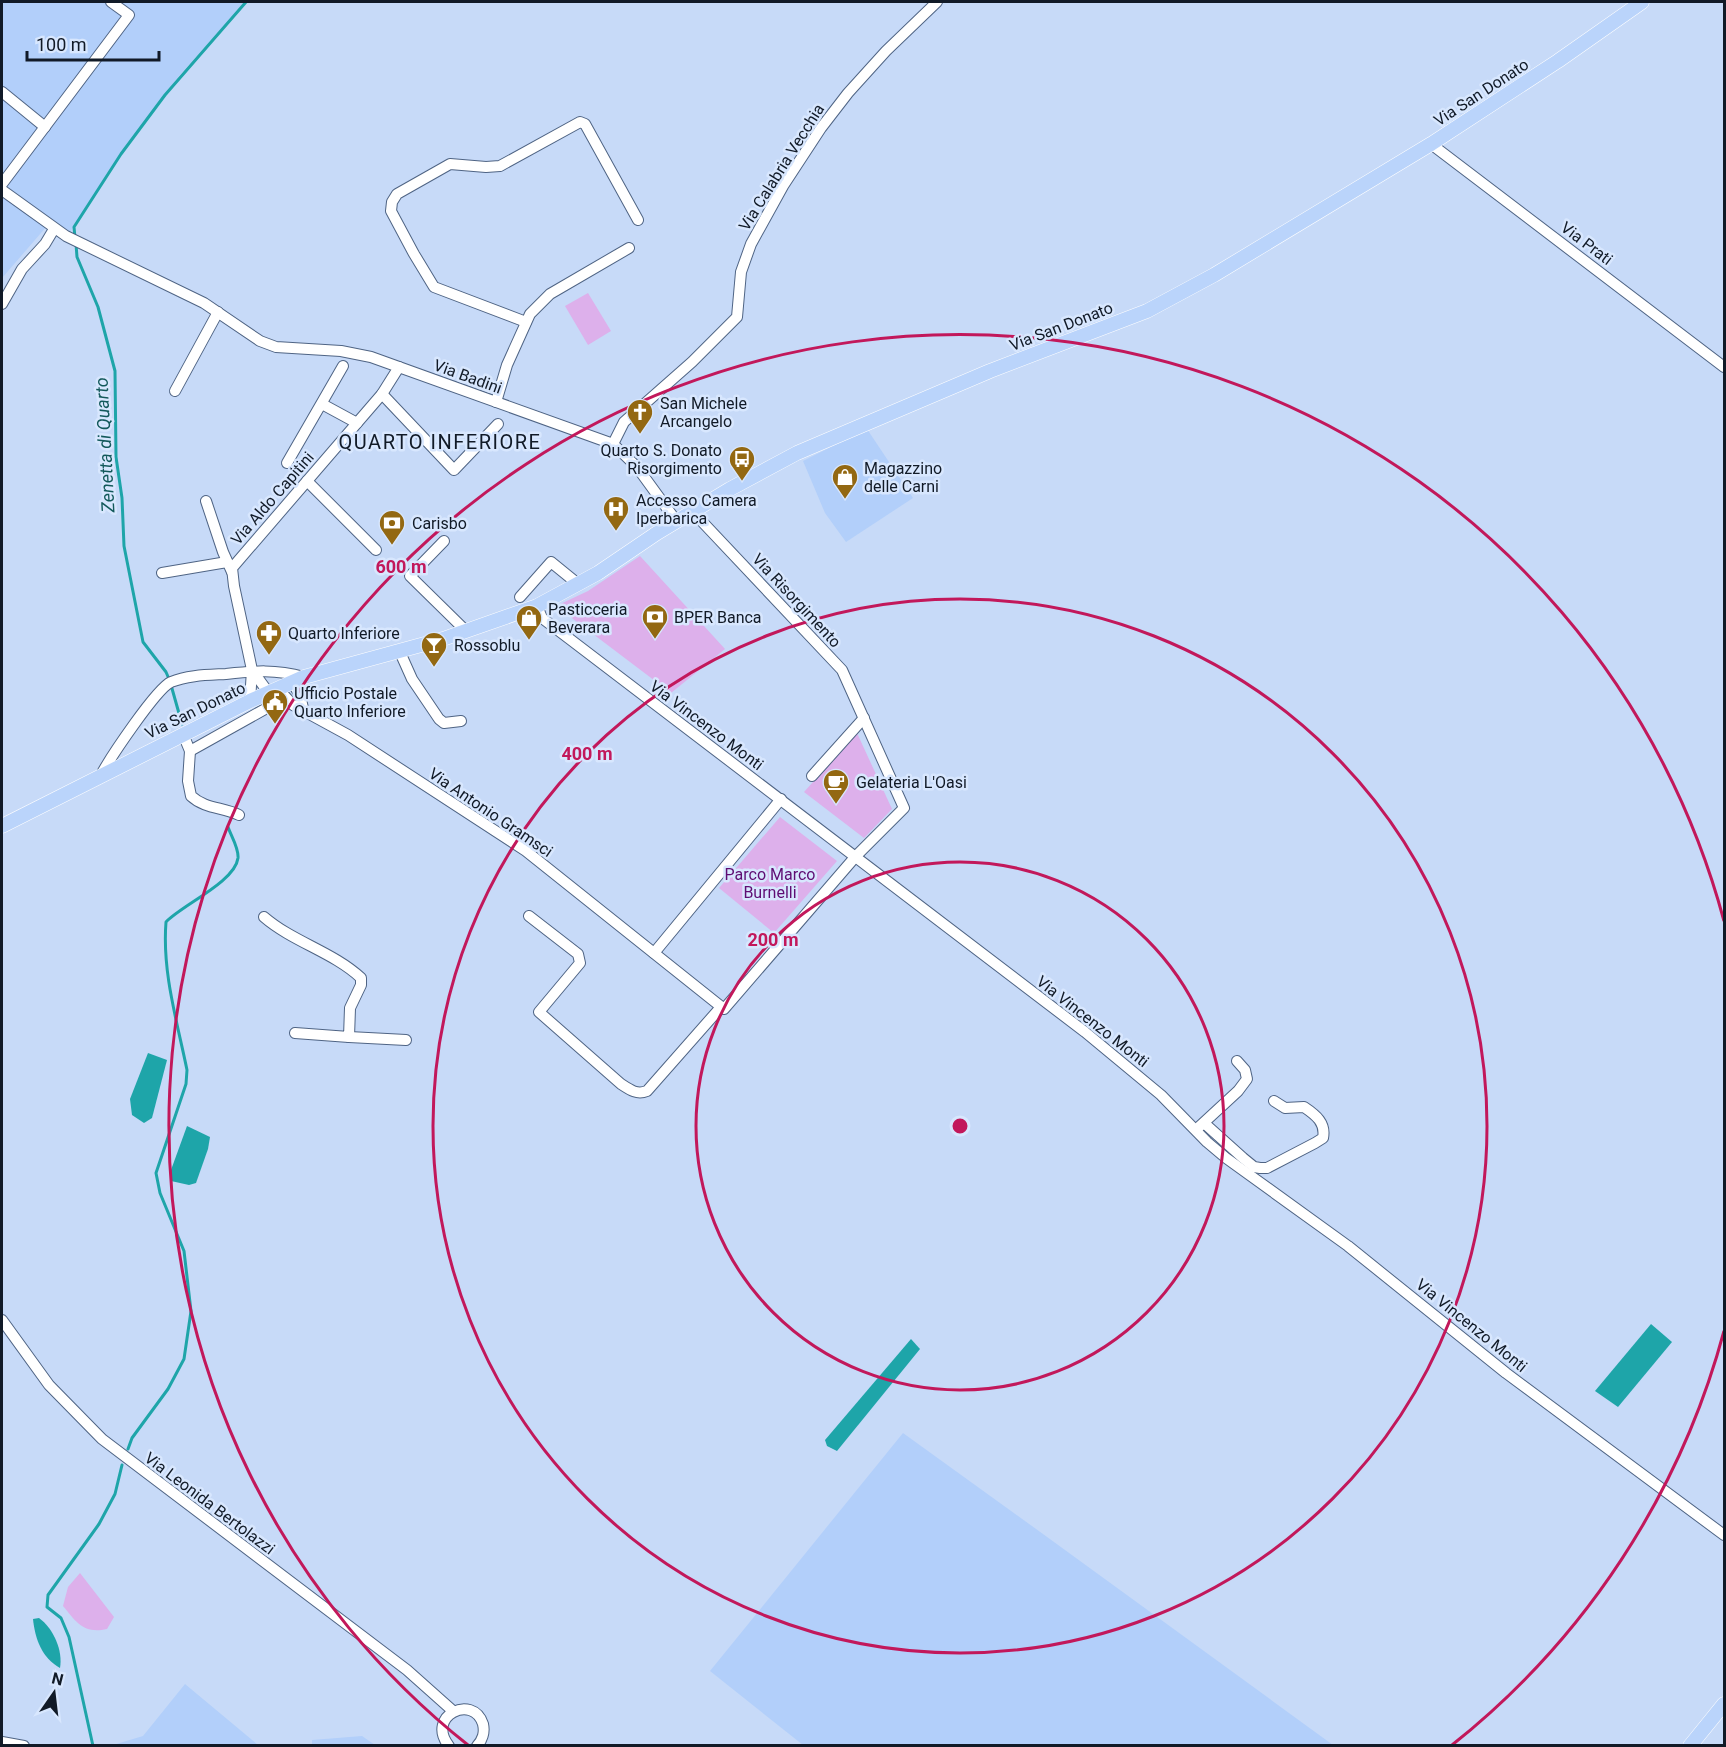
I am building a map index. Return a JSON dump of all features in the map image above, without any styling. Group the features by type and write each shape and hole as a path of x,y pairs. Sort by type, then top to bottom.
{"main road":[{"name":"Via San Donato","path":"2,826 250,701 537,606 578,584 749,478 825,441 990,371 1147,310 1214,276 1431,144 1558,61 1642,2"},
{"path":"1690,1746 1725,1704"}],"street":[{"path":"2,184 129,15 111,2"},
{"name":"Via Calabria Vecchia","path":"613,444 624,422 692,362 737,317 741,272 751,244 783,186 821,128 848,93 886,51 937,2"},
{"path":"2,92 45,127"},
{"path":"526,322 434,287 392,211 392,202 397,194 450,164 500,166 580,122 585,124 638,220"},
{"name":"Via Prati","path":"1431,144 1725,367"},
{"name":"Via Badini","path":"2,190 69,238 176,289 218,312 260,341 276,347 341,351 371,357 613,444 636,467 677,522"},
{"path":"2,304 22,269 45,244 54,229"},
{"path":"496,402 507,365 530,314 550,294 629,248"},
{"path":"175,391 218,312"},
{"path":"288,463 343,366"},
{"name":"Via Aldo Capitini","path":"229,567 382,394 399,367"},
{"path":"382,394 454,470 498,424"},
{"path":"322,404 357,423"},
{"path":"307,481 376,550"},
{"path":"206,501 229,567 252,670 250,701"},
{"name":"Via Risorgimento","path":"693,512 842,670 904,808 856,856"},
{"path":"444,541 410,576 466,631"},
{"path":"520,597 551,562 578,584"},
{"path":"162,573 229,567"},
{"name":"Via Vincenzo Monti","path":"537,606 542,618 856,856 1139,1076 1220,1146 1506,1373 1725,1534"},
{"path":"399,650 412,679 439,719 444,723 461,721"},
{"name":"Via San Donato","path":"101,775 154,699 170,683 209,674 252,670 283,672 284,688"},
{"name":"Via Antonio Gramsci","path":"252,670 300,695 303,708 526,851 721,1007"},
{"path":"190,751 284,688"},
{"path":"812,776 864,718"},
{"path":"183,734 190,751 188,781 191,796 201,805 228,810 239,815"},
{"path":"654,953 781,799"},
{"path":"529,915 578,954 580,963 539,1012 621,1084 633,1092 643,1093 721,1007 724,1010 856,856"},
{"path":"264,917 351,969 361,978 362,985 350,1008 349,1037"},
{"path":"295,1033 406,1041"},
{"path":"1199,1126 1239,1091 1247,1079 1245,1070 1237,1061"},
{"path":"1220,1146 1254,1167 1267,1168 1323,1138 1322,1122 1311,1111 1299,1106 1285,1108 1274,1101"},
{"name":"Via Leonida Bertolazzi","path":"2,1320 49,1384 102,1439 408,1670 453,1711"},
{"name":"Via Leonida Bertolazzi","path":"425,1685 434,1699 443,1723"},
{"path":"449,1746 442,1740 443,1723 453,1711 464,1709 476,1713 481,1719 484,1729 482,1744"},
{"path":"2,1742 24,1746"}],"shaded area":[{"path":"2,2 245,2 179,76 138,130 66,238 47,226 2,278"},
{"path":"867,429 913,498 846,542 825,513 803,461"},
{"path":"148,1053 167,1060 152,1118 144,1123 132,1115 130,1099"},
{"path":"187,1126 210,1137 196,1183 189,1185 171,1181 171,1170"},
{"path":"1651,1324 1672,1342 1618,1407 1595,1391"},
{"path":"911,1339 920,1349 837,1451 827,1446 825,1440"},
{"path":"903,1433 1333,1745 803,1745 710,1671"},
{"path":"39,1618 53,1634 59,1648 60,1668 48,1659 38,1641 33,1619"},
{"path":"185,1684 258,1745 113,1745 143,1736"},
{"path":"362,1736 375,1745 312,1745 312,1740"}],"green space":[{"path":"588,293 611,331 588,345 565,306"},
{"path":"640,556 725,649 671,693 556,606 588,591"},
{"path":"857,733 892,809 864,838 804,792"},
{"name":"Parco Marco Burnelli","path":"780,817 837,861 774,933 719,888"},
{"path":"80,1573 114,1617 107,1629 92,1630 82,1626 63,1606 68,1587"}],"waterway":[{"name":"Zenetta di Quarto","path":"75,238 74,227 121,154 165,95 246,2"},
{"name":"Zenetta di Quarto","path":"76,244 77,257 98,307 115,371 116,457 122,498 124,546 143,642 169,679"},
{"name":"Zenetta di Quarto","path":"171,685 182,724"},
{"name":"Zenetta di Quarto","path":"128,1449 132,1438 168,1389 184,1359 191,1311 184,1251 160,1193 156,1173 186,1084 187,1070 168,978 166,922 218,884 235,867 238,854 228,827"},
{"name":"Zenetta di Quarto","path":"93,1746 69,1637 61,1618 47,1607 48,1595 99,1524 115,1494 122,1465"}],"place":[{"name":"San Michele Arcangelo","path":"640,435"},
{"name":"Quarto S. Donato Risorgimento","path":"742,482"},
{"name":"Magazzino delle Carni","path":"845,500"},
{"name":"Accesso Camera Iperbarica","path":"616,532"},
{"name":"Carisbo","path":"392,546"},
{"name":"BPER Banca","path":"655,640"},
{"name":"Pasticceria Beverara","path":"529,641"},
{"name":"Quarto Inferiore","path":"269,656"},
{"name":"Rossoblu","path":"434,668"},
{"name":"Ufficio Postale Quarto Inferiore","path":"275,725"},
{"name":"Gelateria L'Oasi","path":"836,805"}],"district":[{"name":"QUARTO INFERIORE","path":"440,442"}]}
